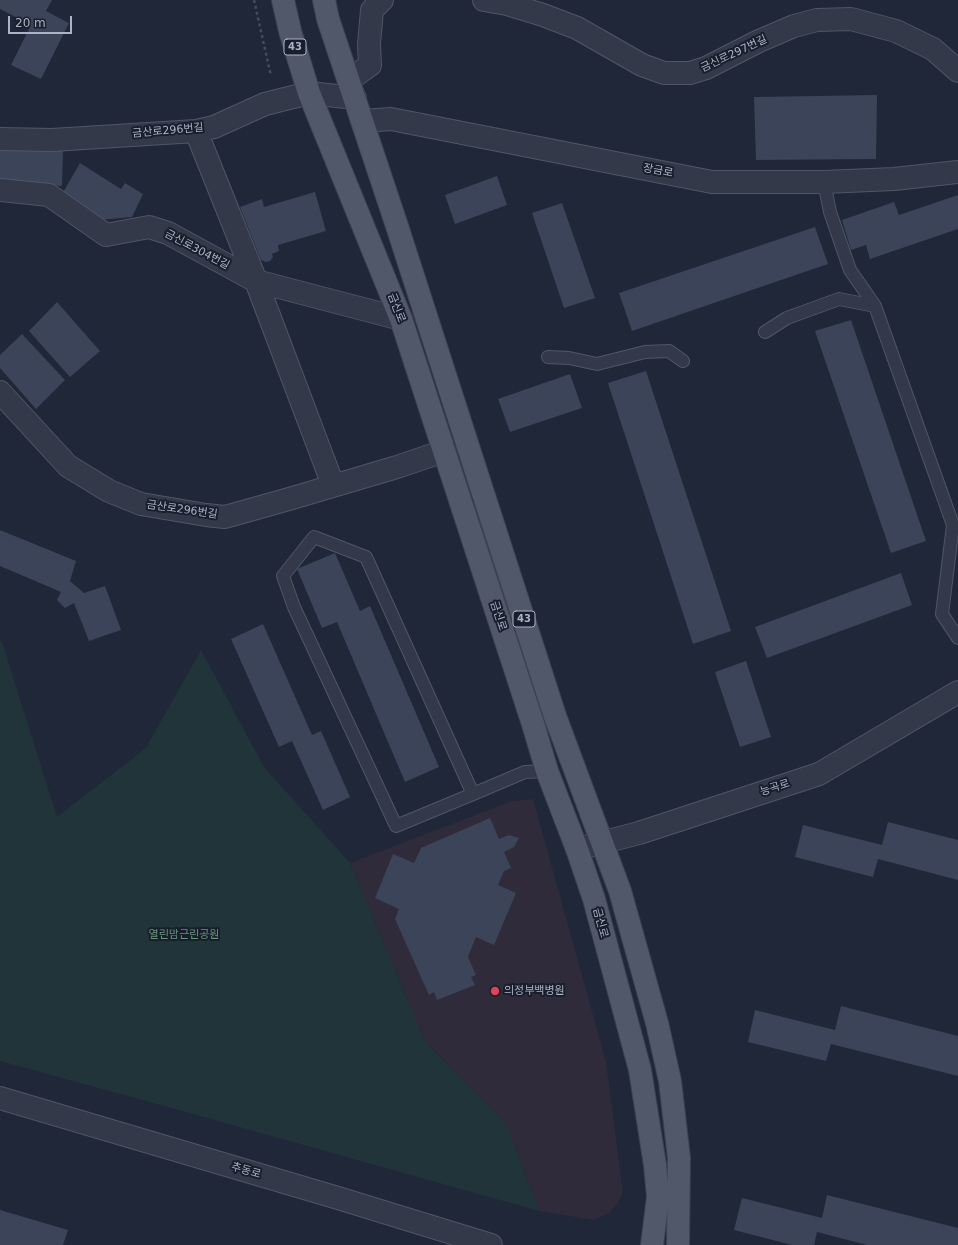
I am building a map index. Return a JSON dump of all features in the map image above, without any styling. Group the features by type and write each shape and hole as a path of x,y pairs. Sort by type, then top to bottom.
{"main road":[{"name":"금신로","path":"283,0 290,31 309,94 401,319 531,716 547,771 577,849 594,899 640,1070 655,1165 658,1197 652,1245"},
{"name":"43","path":"324,0 328,19 555,716 620,891 657,1023 670,1081 679,1158 678,1245"}],"street":[{"path":"352,89 370,65 369,44 372,10 382,0"},
{"name":"금신로297번길","path":"484,0 507,4 543,15 577,28 642,65 664,73 690,74 706,68 759,41 794,26 817,20 851,19 896,31 933,50 958,71"},
{"name":"금산로296번길","path":"0,139 52,140 196,131 214,127 265,104 309,94 352,89"},
{"name":"장금로","path":"362,121 391,119 712,182 824,182 894,179 958,172"},
{"path":"196,131 256,281 334,485"},
{"name":"금신로304번길","path":"0,190 49,194 106,236 148,227 168,233 256,281 401,319"},
{"name":"금산로296번길","path":"0,392 68,466 109,491 140,504 206,515 224,517 397,467 444,451"},
{"name":"능곡로","path":"577,849 639,832 819,774 958,692"},
{"name":"추동로","path":"0,1098 491,1245"}],"lane":[{"path":"824,182 830,212 850,270 875,306 953,524 942,614 958,638"},
{"path":"765,332 787,318 839,299 875,306"},
{"path":"548,357 570,358 597,364 645,352 669,351 683,361"},
{"path":"473,794 366,557 314,537 283,576 294,607 396,826 473,794 525,772 547,771"}],"path":[{"path":"254,0 271,76"}],"shaded area":[{"name":"의정부백병원","path":"533,799 606,1062 623,1193 617,1204 609,1213 594,1220 539,1211 507,1125 425,1041 350,863 512,801"}],"green space":[{"name":"열린맘근린공원","path":"0,641 2,642 57,817 146,748 201,650 264,767 350,863 425,1041 507,1125 539,1211 0,1061"}],"building":[{"path":"0,0 52,0 46,11 69,23 41,79 11,65 31,25 0,9"},
{"path":"877,95 876,159 756,160 754,97"},
{"path":"0,149 63,150 62,186 0,184"},
{"path":"80,163 121,189 125,183 143,194 132,217 100,220 61,196"},
{"path":"497,176 507,205 455,224 445,195"},
{"path":"315,192 326,231 278,245 279,251 272,254 273,257 270,261 266,262 261,260 240,207 262,199 264,207"},
{"path":"958,195 958,229 870,259 866,245 851,250 842,220 894,202 899,215"},
{"path":"562,203 595,298 564,308 532,213"},
{"path":"815,227 828,264 632,331 619,293"},
{"path":"57,302 100,351 70,377 29,331"},
{"path":"851,320 926,541 891,553 815,331"},
{"path":"22,334 65,380 36,409 0,368 0,355"},
{"path":"646,371 731,631 693,644 608,383"},
{"path":"570,374 582,408 510,432 498,399"},
{"path":"0,530 76,561 70,581 84,593 105,586 121,630 89,641 74,603 65,608 57,600 61,592 0,566"},
{"path":"335,553 360,611 370,606 439,767 405,782 337,622 322,628 297,569"},
{"path":"901,573 912,605 767,658 755,627"},
{"path":"263,624 312,735 321,731 350,797 323,810 292,741 279,747 231,639"},
{"path":"746,661 771,737 740,747 715,672"},
{"path":"490,818 499,839 509,835 519,838 514,847 504,852 511,868 504,871 498,885 516,893 494,945 476,937 468,957 476,975 471,977 475,985 437,1000 434,992 429,995 395,919 399,909 375,898 393,854 414,863 421,848"},
{"path":"888,822 958,840 958,880 878,859 873,877 795,857 803,825 882,845"},
{"path":"841,1006 958,1036 958,1076 831,1044 826,1061 748,1042 755,1010 835,1030"},
{"path":"827,1195 958,1228 958,1245 867,1245 817,1232 814,1245 792,1245 734,1230 742,1198 822,1218"},
{"path":"0,1210 68,1230 63,1245 0,1245"}],"place":[{"name":"의정부백병원","path":"495,991"}]}
